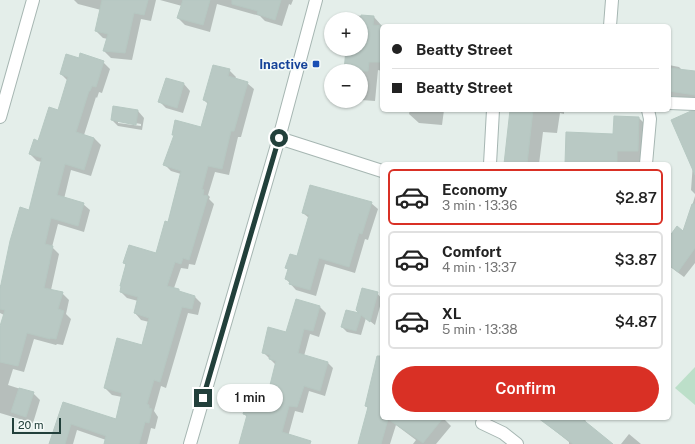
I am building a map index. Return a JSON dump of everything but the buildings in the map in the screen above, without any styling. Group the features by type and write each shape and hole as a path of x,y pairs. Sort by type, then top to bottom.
{"street":[{"path":"0,117 33,0"},
{"path":"190,444 279,138 316,0"},
{"path":"610,24 612,0"},
{"path":"671,103 695,104"},
{"path":"490,162 493,112"},
{"path":"646,162 650,119 648,112"},
{"path":"279,138 380,170"},
{"path":"482,424 503,433 517,444"}],"green space":[{"path":"695,367 695,405 675,388"}],"place":[{"name":"Inactive","path":"316,64"}],"route":[{"path":"203,398 279,138"}]}
